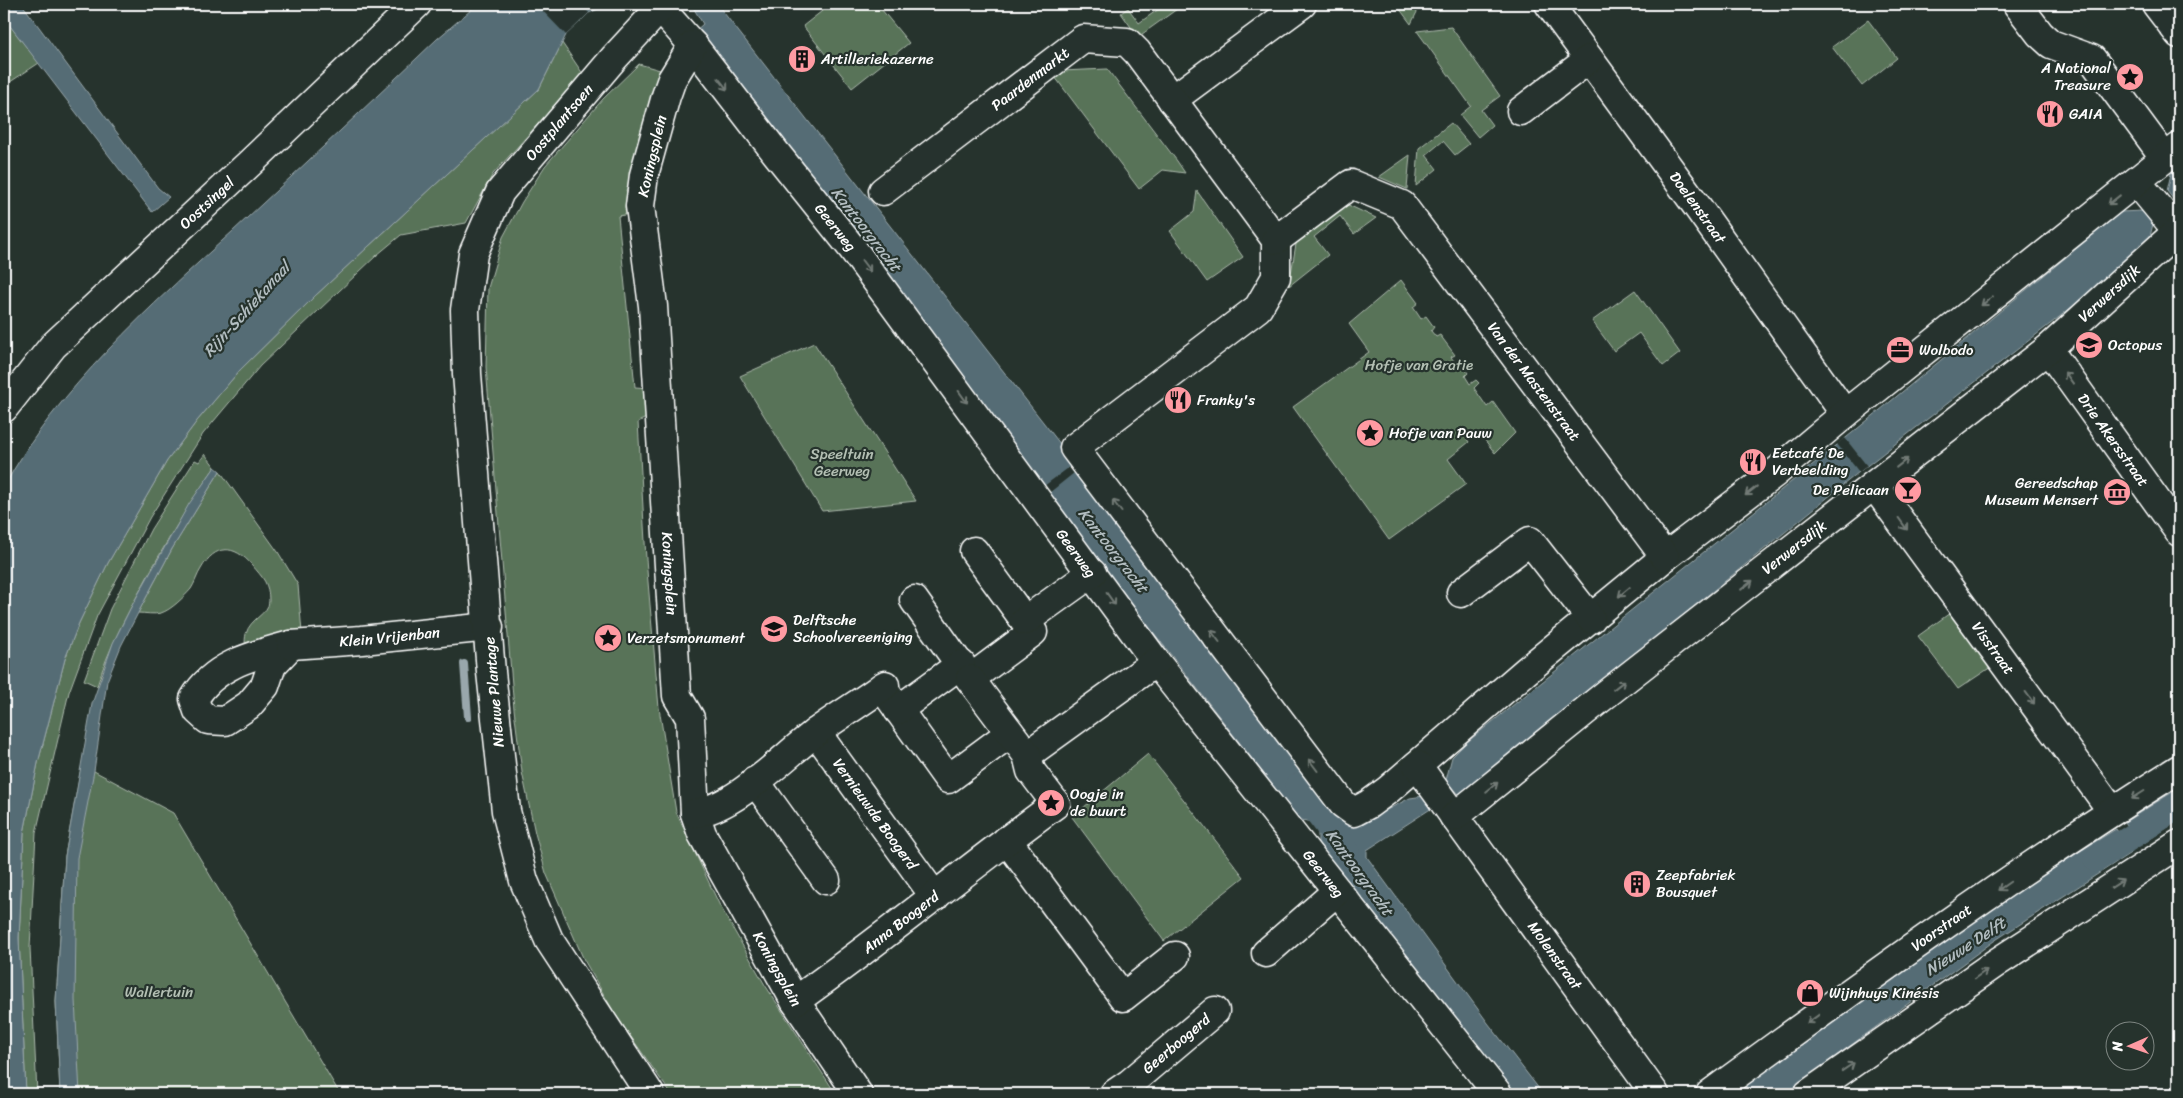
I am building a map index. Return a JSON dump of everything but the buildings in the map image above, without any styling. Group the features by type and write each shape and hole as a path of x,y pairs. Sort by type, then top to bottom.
{"street":[{"name":"Oostsingel","path":"4,408 53,346 250,163 417,4"},
{"path":"1172,100 1302,4"},
{"name":"Doelenstraat","path":"1549,4 1844,414"},
{"path":"1276,240 1276,278 1258,308 1074,448 1343,804 1354,812 1388,790 1423,774 1526,671 1665,557 1775,472 1844,414 2142,188 2172,153 2092,59 2051,44 2040,34 2017,4"},
{"path":"2156,4 2179,34"},
{"name":"Geerweg","path":"662,6 858,255 1156,662 1498,1094"},
{"name":"Oostplantsoen","path":"473,254 500,192 591,84 662,6"},
{"name":"Paardenmarkt","path":"883,191 1083,39 1128,42 1276,240"},
{"name":"Koningsplein","path":"693,45 672,79 666,96 644,175 640,206 653,306 677,696 690,718 695,813 702,834 795,1001 858,1094"},
{"path":"1521,111 1589,59"},
{"name":"Van der Mastenstraat","path":"1276,240 1351,184 1402,205 1665,557"},
{"path":"2142,188 2176,229"},
{"name":"Verwersdijk","path":"1450,811 1605,695 2048,349 2176,229"},
{"name":"Nieuwe Plantage","path":"473,254 465,310 467,374 506,811 524,881 550,940 650,1094"},
{"name":"Drie Akersstraat","path":"2048,349 2179,532"},
{"name":"Visstraat","path":"1874,485 2112,811"},
{"path":"1461,594 1530,541 1591,619"},
{"path":"898,710 1033,632 974,551"},
{"path":"1025,621 1092,573"},
{"name":"Anna Boogerd","path":"795,1001 860,955 1006,840 1056,804 1031,771 1026,755 914,600"},
{"name":"Klein Vrijenban","path":"291,644 362,640 489,627"},
{"path":"1026,755 1156,662"},
{"path":"695,813 705,812 728,800 816,732 883,686 948,779 1010,733"},
{"name":"Vernieuwde Boogerd","path":"816,732 935,897"},
{"name":"Voorstraat","path":"1710,1094 1836,1002 2112,811 2179,769"},
{"path":"1423,774 1450,811"},
{"path":"755,781 826,880"},
{"name":"Molenstraat","path":"1450,811 1655,1094"},
{"path":"1006,840 1122,997 1175,956"},
{"path":"1808,1094 1996,963 2179,844"},
{"path":"1266,953 1337,891"},
{"name":"Geerboogerd","path":"1128,1090 1215,1011"}],"green space":[{"path":"831,4 877,4 909,43 852,88 803,26"},
{"path":"1166,4 1184,4 1138,37 1121,13 1128,8 1139,23"},
{"path":"1396,4 1421,4 1411,24"},
{"path":"4,18 39,63 4,86"},
{"path":"1868,20 1897,58 1862,86 1832,47"},
{"path":"1451,27 1500,96 1481,110 1492,125 1478,137 1460,115 1471,106 1417,31"},
{"path":"562,43 583,74 493,174 466,223 401,235 377,255 260,366 203,434 150,517 97,616 69,692 36,833 30,948 37,1094 26,1094 19,938 24,833 38,763 65,659 79,623 108,563 167,461 197,421 240,370 316,295 539,89"},
{"path":"639,64 660,70 626,191 632,194 631,214 618,216 635,387 649,388 648,417 638,422 646,559 659,708 676,812 719,904 765,985 836,1094 671,1094 615,1014 584,960 546,873 522,772 514,709 486,367 488,288 503,237 545,166 603,99"},
{"path":"1107,69 1185,173 1163,170 1139,189 1055,77 1062,71"},
{"path":"1451,123 1469,144 1455,155 1443,141 1426,155 1437,169 1416,186 1419,148"},
{"path":"1410,155 1407,189 1379,177"},
{"path":"1197,191 1243,257 1207,282 1170,231 1194,212"},
{"path":"1344,203 1376,218 1354,234 1340,216 1314,237 1328,255 1289,286 1297,238"},
{"name":"Hofje van Gratie","path":"1401,280 1418,303 1413,307 1421,319 1426,316 1434,327 1431,331 1436,337 1440,335 1455,355 1451,357 1456,364 1460,362 1468,373 1465,376 1470,384 1476,380 1479,383 1474,388 1487,407 1493,402 1515,433 1495,453 1480,434 1476,437 1473,434 1467,439 1469,442 1448,459 1466,484 1389,540 1293,407 1369,352 1349,324"},
{"path":"1635,290 1680,353 1663,366 1639,333 1614,351 1592,321"},
{"name":"Speeltuin Geerweg","path":"814,343 916,501 822,511 740,376"},
{"path":"205,454 215,467 177,525 136,597 112,647 97,686 84,680 110,609 151,529 195,460 199,462"},
{"path":"220,471 278,552 298,585 303,645 246,657 246,634 251,624 266,609 269,595 265,581 252,565 232,550 219,551 212,555 201,569 191,589 169,609 158,614 138,613 172,549"},
{"path":"1957,608 1997,663 1958,689 1918,636"},
{"path":"1148,754 1244,877 1164,941 1072,817"},
{"name":"Wallertuin","path":"81,768 94,771 173,813 340,1094 60,1094 56,1001 65,856"}],"water":[{"path":"4,4 22,4 158,188 169,197 152,212 4,18"},
{"name":"Rijn-Schiekanaal","path":"478,4 609,4 589,13 566,35 539,89 316,295 240,370 197,421 167,461 108,563 79,623 65,659 38,763 24,833 19,938 26,1094 4,1094 4,487 25,451 50,417 108,350 171,288 437,39"},
{"path":"691,4 717,4 1075,463 1327,797 1325,808 1309,821 1300,820 1125,596 953,363 694,32 703,24"},
{"path":"2179,161 2178,205 2167,191 2173,165"},
{"path":"2142,211 2153,224 2147,249 1859,472 1461,796 1455,791 1446,780 1452,757 1466,743 1857,429 2121,212"},
{"path":"215,467 220,471 172,549 121,646 107,681 94,771 77,858 75,1000 80,1094 60,1094 56,1001 65,856 92,704 113,643 130,609 189,504"},
{"path":"2179,788 2179,820 2141,845 2125,822"},
{"path":"1424,796 1432,808 1367,850 1367,857 1488,1023 1543,1094 1513,1094 1403,957 1318,843 1318,833 1334,820 1371,818 1410,798"},
{"path":"2116,829 2132,852 1994,941 1784,1094 1724,1094 1984,910"}],"pier":[{"path":"536,4 581,4 589,13 566,35"},
{"path":"1845,438 1867,466 1859,472 1837,444"},
{"path":"1075,463 1079,469 1049,493 1044,486"}],"waterway":[{"path":"464,664 468,717"},
{"name":"Kantoorgracht","path":"1297,786 1347,852"},
{"name":"Nieuwe Delft","path":"2096,860 2179,806"}],"place":[{"name":"Artilleriekazerne","path":"802,59"},
{"name":"A National Treasure","path":"2130,77"},
{"name":"GAIA","path":"2050,114"},
{"name":"Octopus","path":"2089,345"},
{"name":"Wolbodo","path":"1900,350"},
{"name":"Franky's","path":"1178,400"},
{"name":"Hofje van Pauw","path":"1370,433"},
{"name":"Eetcafé De Verbeelding","path":"1753,462"},
{"name":"De Pelicaan","path":"1908,490"},
{"name":"Gereedschap Museum Mensert","path":"2117,492"},
{"name":"Delftsche Schoolvereeniging","path":"774,629"},
{"name":"Verzetsmonument","path":"608,638"},
{"name":"Oogje in de buurt","path":"1051,803"},
{"name":"Zeepfabriek Bousquet","path":"1637,884"},
{"name":"Wijnhuys Kinésis","path":"1810,993"}]}
